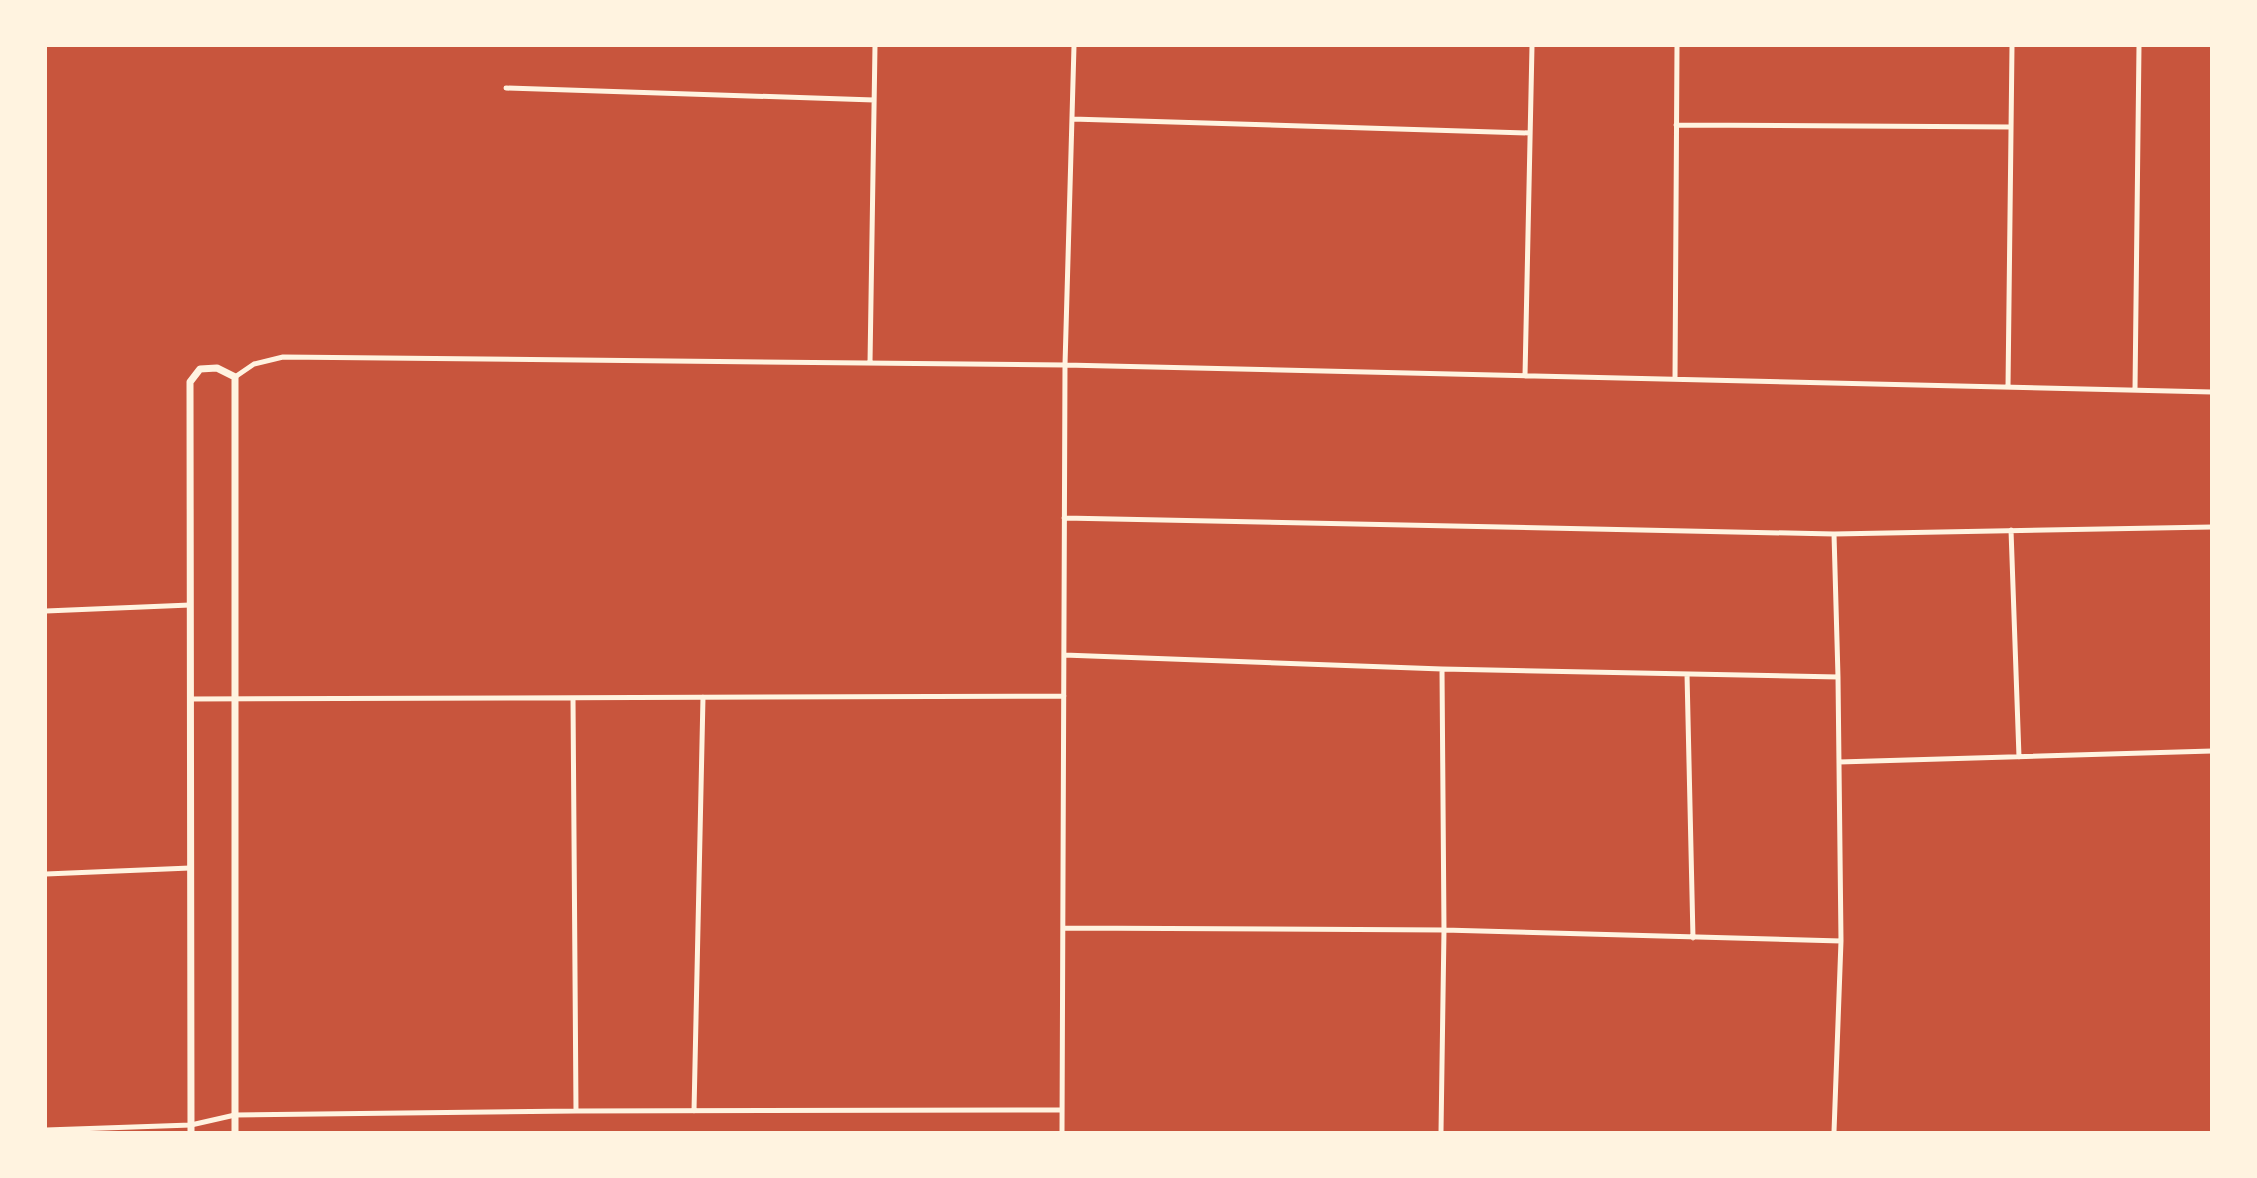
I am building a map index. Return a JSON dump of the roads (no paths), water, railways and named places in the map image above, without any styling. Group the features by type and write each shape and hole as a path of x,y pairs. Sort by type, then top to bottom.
{"street":[{"path":"191,1129 190,382 200,369 217,368 235,377 235,1132"}],"lane":[{"path":"870,363 875,46"},
{"path":"1062,1132 1065,365 1074,46"},
{"path":"1525,376 1532,46"},
{"path":"1675,379 1677,46"},
{"path":"2008,387 2012,46"},
{"path":"2135,390 2139,46"},
{"path":"506,88 874,100"},
{"path":"1072,119 1530,133"},
{"path":"1676,125 2011,127"},
{"path":"235,377 254,365 283,357 1065,365 2211,392"},
{"path":"1064,518 1834,534 2211,527"},
{"path":"2011,530 2019,757"},
{"path":"1834,534 1841,941 1834,1132"},
{"path":"46,611 190,605"},
{"path":"1064,655 1441,669 1838,677"},
{"path":"1441,669 1444,930 1441,1132"},
{"path":"1687,674 1693,938"},
{"path":"190,699 1063,696"},
{"path":"694,1111 703,697"},
{"path":"573,698 576,1111"},
{"path":"1839,762 2211,751"},
{"path":"46,874 190,868"},
{"path":"1064,928 1444,930 1841,941"},
{"path":"46,1130 191,1129 235,1115 1062,1110"}]}
